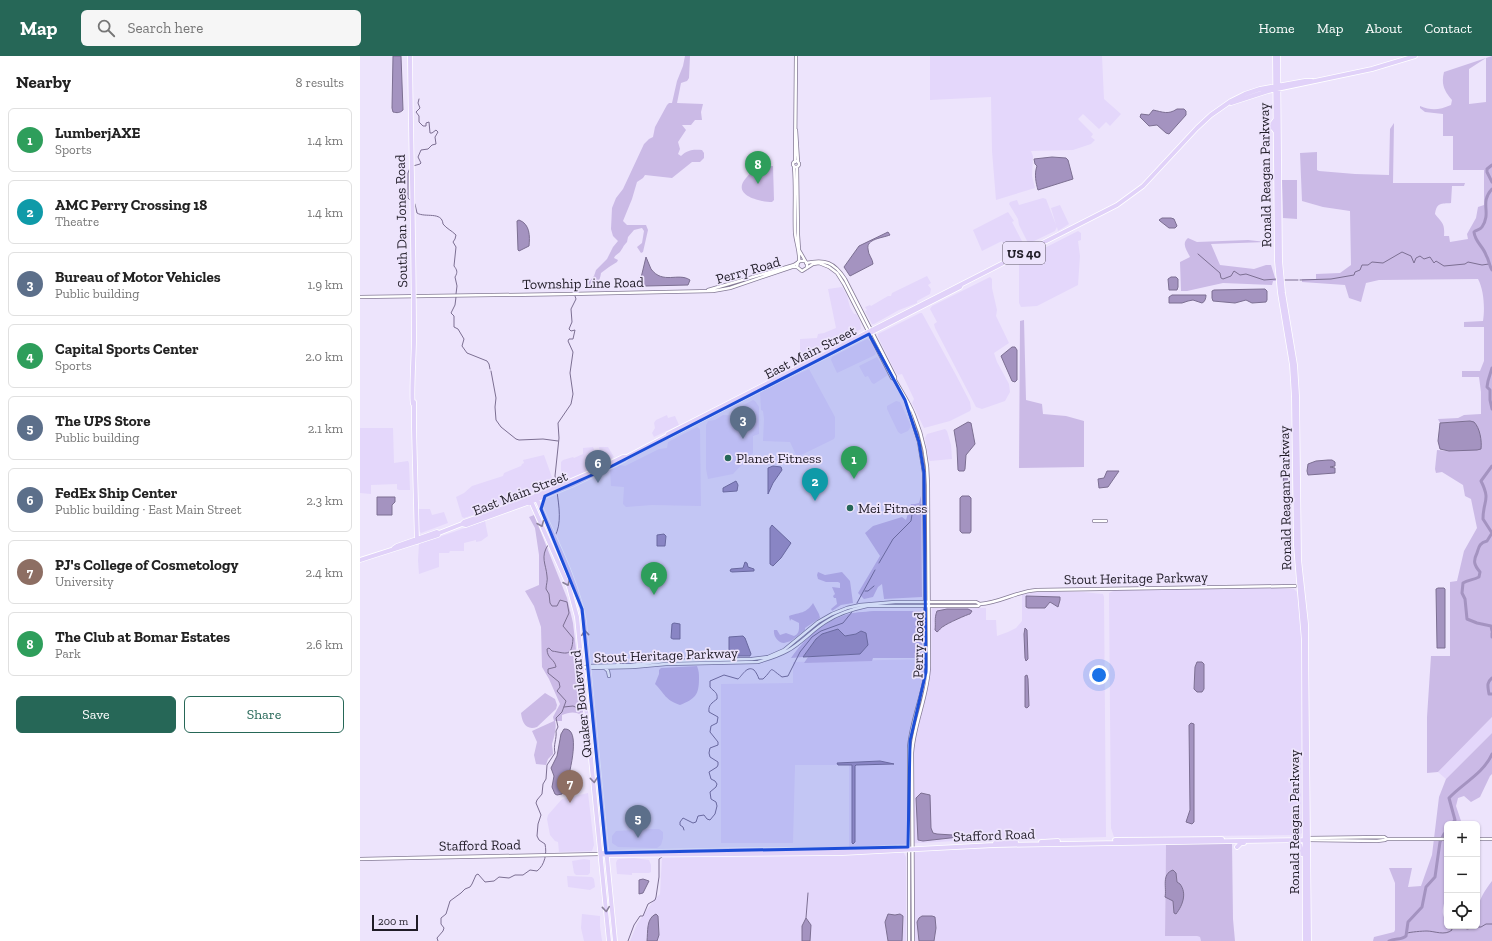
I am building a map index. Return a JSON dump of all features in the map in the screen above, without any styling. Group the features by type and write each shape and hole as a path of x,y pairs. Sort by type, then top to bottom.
{"main road":[{"name":"South Dan Jones Road","path":"410,56 413,296 412,402 417,540"},
{"name":"Ronald Reagan Parkway","path":"1276,56 1280,257 1283,293 1294,360 1297,396 1299,560 1306,624 1305,941"},
{"name":"US 40","path":"1276,88 1306,84 1312,81 1376,68 1414,56"},
{"name":"Ronald Reagan Parkway","path":"1276,88 1276,254 1278,280 1292,365 1294,397 1296,545 1304,641 1306,839 1309,941"},
{"name":"East Main Street","path":"360,560 437,532 439,533 464,522 531,500 561,488 667,436 681,427 960,287 961,285 1123,201 1145,186 1192,133 1207,119 1229,104 1276,88"},
{"name":"East Main Street","path":"667,436 682,430 870,332"},
{"name":"East Main Street","path":"536,498 545,496 554,491"},
{"path":"541,509 541,503 545,496"},
{"name":"Quaker Boulevard","path":"536,498 571,577 580,604 585,627 615,941"},
{"name":"East Main Street","path":"462,524 466,525 522,505 531,500"},
{"name":"Quaker Boulevard","path":"531,500 569,587 578,623 609,941"},
{"path":"522,505 534,507"},
{"name":"Stafford Road","path":"910,848 989,845 1266,841 1306,839"},
{"name":"Stafford Road","path":"601,854 829,854 993,842 1306,839"},
{"path":"1284,840 1296,843 1300,845 1302,849 1305,902"},
{"path":"1237,847 1242,843 1266,841"}],"street":[{"path":"796,56 796,162 793,164 795,167 795,235 799,262"},
{"path":"795,167 799,166 796,162"},
{"path":"795,167 799,250 805,262 806,268"},
{"path":"795,203 797,215"},
{"name":"Perry Road","path":"705,290 742,281 799,262 825,261 839,270 845,279 893,379 910,406 917,423 927,465 927,606 929,676 914,732 912,753 909,941"},
{"name":"Perry Road","path":"797,267 799,262"},
{"name":"Perry Road","path":"705,290 726,289 792,267 797,267 802,271 813,264 819,263 834,270 844,284 870,332"},
{"name":"Township Line Road","path":"360,297 581,294 705,290"},
{"path":"1094,521 1106,521"},
{"name":"Stout Heritage Parkway","path":"583,667 605,668 666,664 758,662 775,657 788,650 826,621 849,610 873,606 978,606 980,604 995,602 1020,593 1037,590 1295,586"},
{"name":"Stout Heritage Parkway","path":"589,667 665,661 748,660 768,657 784,650 818,622 847,608 874,603 979,602 980,604"},
{"path":"617,665 620,661 619,656"},
{"path":"605,668 609,676"},
{"name":"Stafford Road","path":"1306,839 1377,841 1387,839 1444,839"},
{"path":"1480,839 1492,839"},
{"name":"Perry Road","path":"910,848 912,941"},
{"name":"Stafford Road","path":"360,859 601,854"}],"highlighted area":[{"path":"869,334 905,400 919,442 924,473 926,672 910,741 908,847 606,853 582,609 541,509 545,496 612,466"}],"shaded area":[{"path":"393,56 401,56 403,110 401,112 393,112 392,108"},
{"path":"685,56 690,56 689,78 687,81 681,83 677,103 703,104 701,112 702,120 695,120 691,125 682,125 686,130 678,142 680,149 678,154 681,156 690,150 702,150 704,153 704,158 700,162 692,162 672,178 645,175 637,182 623,221 627,225 646,225 648,230 643,252 641,253 637,247 642,243 644,231 642,228 634,230 628,237 625,245 614,257 618,260 617,262 601,273 598,282 591,289 588,286 588,283 594,276 596,270 607,259 618,241 613,236 611,229 612,208 616,198 623,189 644,144 653,137 655,127 667,105 672,103"},
{"path":"930,56 1102,56 1104,99 1121,114 1110,126 1106,122 1099,129 1083,114 1078,119 1093,134 1091,137 1095,140 1091,144 1073,150 1031,151 1033,156 1032,176 1035,188 996,200 992,151 991,97 930,100"},
{"path":"1492,56 1492,717 1438,772 1427,773 1427,717 1431,656 1450,656 1450,582 1457,581 1464,551 1477,528 1471,499 1465,496 1463,485 1442,472 1436,473 1437,450 1449,451 1481,449 1476,424 1466,421 1440,423 1438,419 1458,418 1464,415 1481,414 1479,377 1462,377 1462,371 1480,371 1484,361 1484,327 1464,327 1464,322 1483,321 1483,294 1478,279 1379,280 1366,283 1361,302 1349,298 1345,285 1302,282 1302,279 1316,279 1316,274 1340,273 1351,265 1350,211 1323,207 1302,201 1300,153 1317,152 1317,170 1319,171 1389,175 1390,129 1394,123 1393,183 1465,183 1464,186 1452,186 1451,203 1440,204 1437,207 1435,214 1441,221 1444,236 1449,236 1450,242 1468,239 1467,234 1476,218 1478,207 1484,205 1484,170 1453,170 1453,136 1443,136 1443,114 1425,112 1420,108 1420,106 1428,109 1436,109 1451,105 1452,100 1447,94 1443,84 1444,72","holes":["1486,58 1486,102 1469,104 1469,69"]},
{"path":"1177,109 1184,109 1186,111 1186,115 1169,134 1157,125 1149,126 1140,117 1141,114 1149,115 1153,110 1168,112"},
{"path":"1052,157 1066,158 1068,160 1073,179 1038,190 1035,175 1037,166 1034,159"},
{"path":"761,166 773,166 774,200 772,202 754,199 744,193 742,189 742,184 746,178 756,168"},
{"path":"1282,180 1297,180 1297,219 1283,218"},
{"path":"1043,198 1046,199 1056,225 1051,208 1060,205 1069,224 1058,231 1057,227 1055,231 1028,243 1019,225 1018,219 1009,204 1010,202 1017,200 1019,205"},
{"path":"1008,212 1014,221 1012,222 1024,245 1023,248 1009,254 1002,241 982,251 973,230"},
{"path":"1162,218 1174,219 1177,226 1175,228 1169,228 1159,220"},
{"path":"519,220 527,227 529,246 519,251 517,221"},
{"path":"1078,231 1081,233 1081,240 1078,241 1080,256 1078,285 1037,306 1021,307 1019,303 1019,261"},
{"path":"888,232 890,235 875,239 869,243 868,251 873,264 850,276 844,267 859,246"},
{"path":"1188,238 1197,242 1248,240 1266,242 1211,244 1220,265 1254,269 1271,265 1276,281 1273,281 1272,285 1223,283 1181,291 1180,262 1190,257 1185,245"},
{"path":"646,257 651,269 656,274 665,277 685,278 690,280 688,285 641,285 640,282"},
{"path":"927,276 931,283 928,285 931,289 930,294 917,301 917,303 899,310 872,324 865,311 867,310 865,307 871,306 888,296 891,296 892,293"},
{"path":"990,277 992,279 992,288 997,310 996,316 1009,343 994,353 997,362 1009,384 1010,392 1005,401 982,409 976,407 935,328 934,324 937,322 930,309 932,306"},
{"path":"1171,277 1176,277 1178,279 1177,290 1169,290 1168,279"},
{"path":"842,287 847,296 850,307 860,321 861,329 829,348 818,348 818,353 800,360 800,339 817,338 818,334 836,328 828,289"},
{"path":"1265,289 1267,291 1266,302 1252,303 1246,300 1235,303 1213,301 1212,298 1212,291 1214,290"},
{"path":"1172,295 1206,295 1204,302 1202,303 1193,300 1182,303 1169,303 1169,297"},
{"path":"922,313 956,375 970,402 971,409 970,411 950,421 924,428 912,403 914,399 902,374 898,375 896,373 878,337 878,334"},
{"path":"1024,320 1026,400 1042,404 1043,414 1066,416 1084,421 1084,467 1019,468 1020,321"},
{"path":"867,339 871,342 876,353 875,355 837,373 831,360 832,357"},
{"path":"1012,347 1015,347 1017,350 1017,380 1015,382 1012,381 1001,356"},
{"path":"877,357 888,375 874,384 868,376 865,377 859,366"},
{"path":"809,369 835,417 835,437 834,439 797,457 790,442 763,441 764,419 763,411 761,410 760,392"},
{"path":"753,400 759,407 759,434 753,436 753,453 733,474 708,479 706,469 706,425 708,421 715,420 723,415 742,416 742,406"},
{"path":"896,401 900,402 911,426 908,431 901,434 898,432 887,409 887,406"},
{"path":"667,415 668,418 675,416 679,425 654,437 652,433 655,428 654,423 656,420"},
{"path":"968,422 971,423 975,444 966,455 964,471 959,471 954,430"},
{"path":"1474,422 1478,428 1481,439 1481,449 1449,451 1440,449 1438,441 1440,423"},
{"path":"697,427 700,429 701,506 652,505 626,507 623,504 624,487 611,486 610,470 620,465 625,466 659,449 667,448 668,442"},
{"path":"360,428 393,428 394,463 408,461 410,490 399,490 397,489 397,484 371,485 371,494 360,493"},
{"path":"945,429 951,445 952,459 930,461 925,438 927,434"},
{"path":"1286,439 1289,496 1286,498 1284,497 1282,441"},
{"path":"593,447 600,464 599,466 563,481 561,477 561,462 583,454 583,448"},
{"path":"599,447 608,447 614,457 607,461 604,460 600,453"},
{"path":"544,455 553,480 548,487 525,494 485,511 464,518 462,517 456,497 464,493 472,486 503,476 504,473 521,466 524,463 523,460"},
{"path":"1332,460 1335,462 1335,466 1330,467 1335,468 1335,473 1308,475 1308,464 1316,461"},
{"path":"773,466 781,467 782,470 773,483 768,494 768,468"},
{"path":"1107,471 1119,471 1108,487 1099,488 1098,479 1104,478"},
{"path":"736,481 738,485 737,491 723,492 723,488"},
{"path":"921,496 922,597 884,599 882,584 878,587 873,597 864,599 858,593 880,556 865,533 873,526 902,517 906,520 911,504 919,503"},
{"path":"962,496 969,496 971,498 970,533 962,533 960,531 960,498"},
{"path":"377,497 395,497 395,502 392,505 392,515 377,515"},
{"path":"418,509 430,509 432,515 444,512 448,523 421,533 418,530"},
{"path":"534,515 567,598 573,623 583,712 583,716 577,713 570,713 562,715 562,721 555,721 556,724 552,744 553,754 548,759 546,765 536,764 534,755 537,742 532,731 554,721 553,717 560,704 542,667 541,627 534,606 525,591 539,585 539,555 535,528 529,517"},
{"path":"485,521 488,536 481,541 476,542 476,540 464,543 464,551 439,553 439,567 419,574 419,544"},
{"path":"772,525 791,543 781,558 773,566 770,564 770,528"},
{"path":"664,534 666,536 665,546 657,546 657,535"},
{"path":"745,562 747,563 748,567 754,569 754,571 730,571 731,569 743,568"},
{"path":"818,572 825,575 842,572 850,581 853,603 841,605 832,611 831,609 837,604 836,598 833,596 835,594 832,587 840,588 840,583 826,582 818,579"},
{"path":"1294,589 1297,592 1300,610 1302,656 1303,833 1295,835 1114,837 1111,828 1109,593 1115,590"},
{"path":"1436,589 1445,589 1445,648 1437,648"},
{"path":"1036,592 1083,592 1103,594 1104,597 1106,837 955,841 849,847 849,765 795,765 793,843 721,843 721,684 793,683 793,662 931,659 932,608 986,608 986,620 996,620 997,636 1016,628 1022,621 1022,595"},
{"path":"1026,596 1060,597 1060,600 1058,607 1050,602 1045,608 1028,608 1026,607"},
{"path":"813,603 820,618 805,628 805,630 791,641 782,643 775,637 774,630 777,630 780,635 786,633 794,636 796,635 799,631 799,623 791,619 790,621 789,616 805,611"},
{"path":"947,609 968,609 972,611 970,614 943,626 937,632 935,630 935,618 937,611"},
{"path":"873,611 922,611 922,658 873,658 872,661 804,663 808,657 860,654 861,631 856,634 845,636 838,629 822,634 816,639 803,657 791,658 808,638 829,622 848,614"},
{"path":"672,624 680,624 680,639 671,638"},
{"path":"1025,628 1027,630 1028,659 1026,661 1024,634"},
{"path":"838,629 845,636 856,634 861,631 866,633 868,645 860,654 803,657 816,639 822,634"},
{"path":"743,636 751,654 750,656 730,656 729,637"},
{"path":"1197,662 1202,662 1204,664 1204,689 1202,692 1197,692 1194,689 1195,667"},
{"path":"697,666 699,684 697,693 693,698 685,703 680,705 671,701 655,684 661,668"},
{"path":"1027,675 1029,706 1027,708 1025,707 1025,676"},
{"path":"545,693 555,699 557,705 556,709 537,727 530,728 523,722 521,713"},
{"path":"1492,717 1492,733 1446,779 1438,772"},
{"path":"1191,723 1194,724 1194,822 1192,824 1186,822 1190,810 1189,725"},
{"path":"564,729 570,731 572,736 573,751 568,779 564,791 562,794 557,795 552,787 554,776 551,768 557,756 561,734"},
{"path":"1492,733 1492,774 1480,797 1471,802 1464,796 1458,798 1456,806 1461,821 1444,821 1443,916 1444,929 1480,929 1480,902 1484,892 1492,881 1492,941 1373,941 1374,937 1394,932 1395,930 1395,883 1389,868 1412,868 1408,887 1421,886 1432,855 1439,797 1446,779"},
{"path":"880,761 894,764 855,766 855,842 853,844 852,765 838,765 837,763"},
{"path":"588,793 594,845 592,851 559,852 558,842 555,841 550,835 547,819 548,815 562,799"},
{"path":"921,793 930,795 931,828 933,833 968,836 923,841 918,840 916,798"},
{"path":"659,829 663,832 661,845 657,848 618,847 612,843 612,836 616,831"},
{"path":"1232,843 1233,919 1235,941 1201,941 1200,937 1197,936 1165,936 1166,844"},
{"path":"1166,844 1165,936 1197,936 1200,937 1201,941 914,941 914,855 916,851"},
{"path":"903,851 906,857 906,941 630,941 637,924 653,901 660,894 662,857 868,854"},
{"path":"634,858 649,860 651,872 632,873 632,875 617,874 617,860"},
{"path":"584,859 590,860 590,873 588,875 576,875 574,873 572,861"},
{"path":"1173,870 1176,873 1177,882 1180,884 1184,895 1181,907 1176,914 1174,913 1173,901 1165,897 1166,878 1169,872"},
{"path":"567,876 592,877 594,879 595,887 590,890 568,887"},
{"path":"643,879 649,881 643,893 639,894 639,880"},
{"path":"582,914 600,916 602,941 584,941 581,928"},
{"path":"656,914 658,916 659,935 657,941 647,941 649,922"},
{"path":"888,914 900,914 903,916 902,941 888,941 885,922"},
{"path":"922,916 935,917 936,928 934,941 919,941 917,922"},
{"path":"806,918 811,925 810,941 802,941 802,926"}],"waterway":[{"path":"413,166 421,163 418,157 421,150 428,149 432,145 436,144 435,137 438,132 436,130 430,133 429,122 426,123 426,126 423,126 419,122 419,116 416,112 420,108 418,103 419,99"},
{"path":"1492,165 1487,169 1492,182"},
{"path":"410,168 408,173 408,198 411,201"},
{"path":"1492,189 1486,199 1485,222 1481,228 1474,232 1476,239 1485,252 1492,270"},
{"path":"415,204 417,213 440,218 443,224 456,235 453,242 456,247 454,266 457,271 455,277 457,286 456,294"},
{"path":"1300,280 1331,279 1354,275 1355,272 1360,270 1362,265 1368,265 1372,262 1383,263 1402,252 1411,256 1414,263 1416,258 1420,256 1424,259 1430,257 1434,263 1436,261 1444,266 1465,264 1468,262 1482,265 1489,264"},
{"path":"1198,254 1220,273 1221,278 1223,279 1231,276 1234,271 1240,275 1246,274 1264,280 1277,279"},
{"path":"1285,280 1298,280"},
{"path":"557,485 555,476 559,438 558,423 571,404 573,394 570,373 573,352 568,341 569,339 573,339 575,330 571,331 569,329 572,322 571,309 576,299 575,296"},
{"path":"456,297 455,305 451,313 454,316 454,327 458,329 464,339 462,346 467,353 487,361 490,369"},
{"path":"1492,368 1487,387 1490,390 1492,409"},
{"path":"491,371 496,398 496,420 501,427 519,440 543,439 558,441"},
{"path":"1492,466 1481,481 1486,493 1483,519 1492,533"},
{"path":"555,536 559,526 557,492"},
{"path":"879,563 893,539 911,521 913,508 921,505"},
{"path":"1492,533 1487,541 1482,543 1475,558 1475,565 1480,572 1479,577 1463,583 1462,593 1465,599 1467,619 1491,626 1492,631"},
{"path":"438,941 437,938 444,928 441,924 441,918 446,914 450,901 465,889 470,887 476,875 478,874 485,882 494,881 499,877 509,878 515,875 523,875 530,870 537,871 542,866 545,859 545,844 539,840 537,836 538,824 541,815 536,803 542,794 543,784 546,779 547,765 555,753 554,747 558,727 556,718 562,712 566,701 557,691 560,687 559,682 548,673 548,669 556,667 548,655 547,649 549,648 552,651 567,653 571,649 573,638 563,626 569,613 567,602 560,600 557,606 552,606 546,589 547,578 544,553 548,545"},
{"path":"857,603 875,570"},
{"path":"865,591 868,591 874,586"},
{"path":"684,830 680,825 683,818 693,823 696,822 698,816 704,815 710,820 715,814 717,806 716,802 711,799 710,792 716,787 717,784 711,779 709,772 718,765 718,762 710,757 709,753 710,748 718,745 718,742 710,732 711,726 717,723 718,717 709,712 710,706 717,699 716,693 710,687 710,681 724,675 738,679 749,669 754,670 759,679 763,679 771,670 782,677 788,676 800,652 812,637 821,631 843,623 852,612"},
{"path":"1492,678 1488,685 1489,694 1492,694"},
{"path":"564,707 573,706 580,709 582,708"},
{"path":"1454,821 1449,798 1478,773 1492,754"},
{"path":"1389,941 1406,936 1408,922 1422,907 1426,887 1435,877 1440,842 1444,834"},
{"path":"628,941 634,925 640,916 643,916 648,904 655,900 659,877 659,859 662,857"},
{"path":"806,918 808,893"},
{"path":"1407,933 1427,931 1446,933 1452,930 1451,927 1462,927 1467,929 1492,924"}],"place":[{"name":"The Club at Bomar Estates","path":"758,184"},
{"name":"Bureau of Motor Vehicles","path":"743,439"},
{"name":"Planet Fitness","path":"728,458"},
{"name":"LumberjAXE","path":"854,479"},
{"name":"FedEx Ship Center","path":"598,483"},
{"name":"AMC Perry Crossing 18","path":"815,501"},
{"name":"Mei Fitness","path":"850,508"},
{"name":"Capital Sports Center","path":"654,595"},
{"name":"PJ's College of Cosmetology","path":"570,803"},
{"name":"The UPS Store","path":"638,838"}]}
